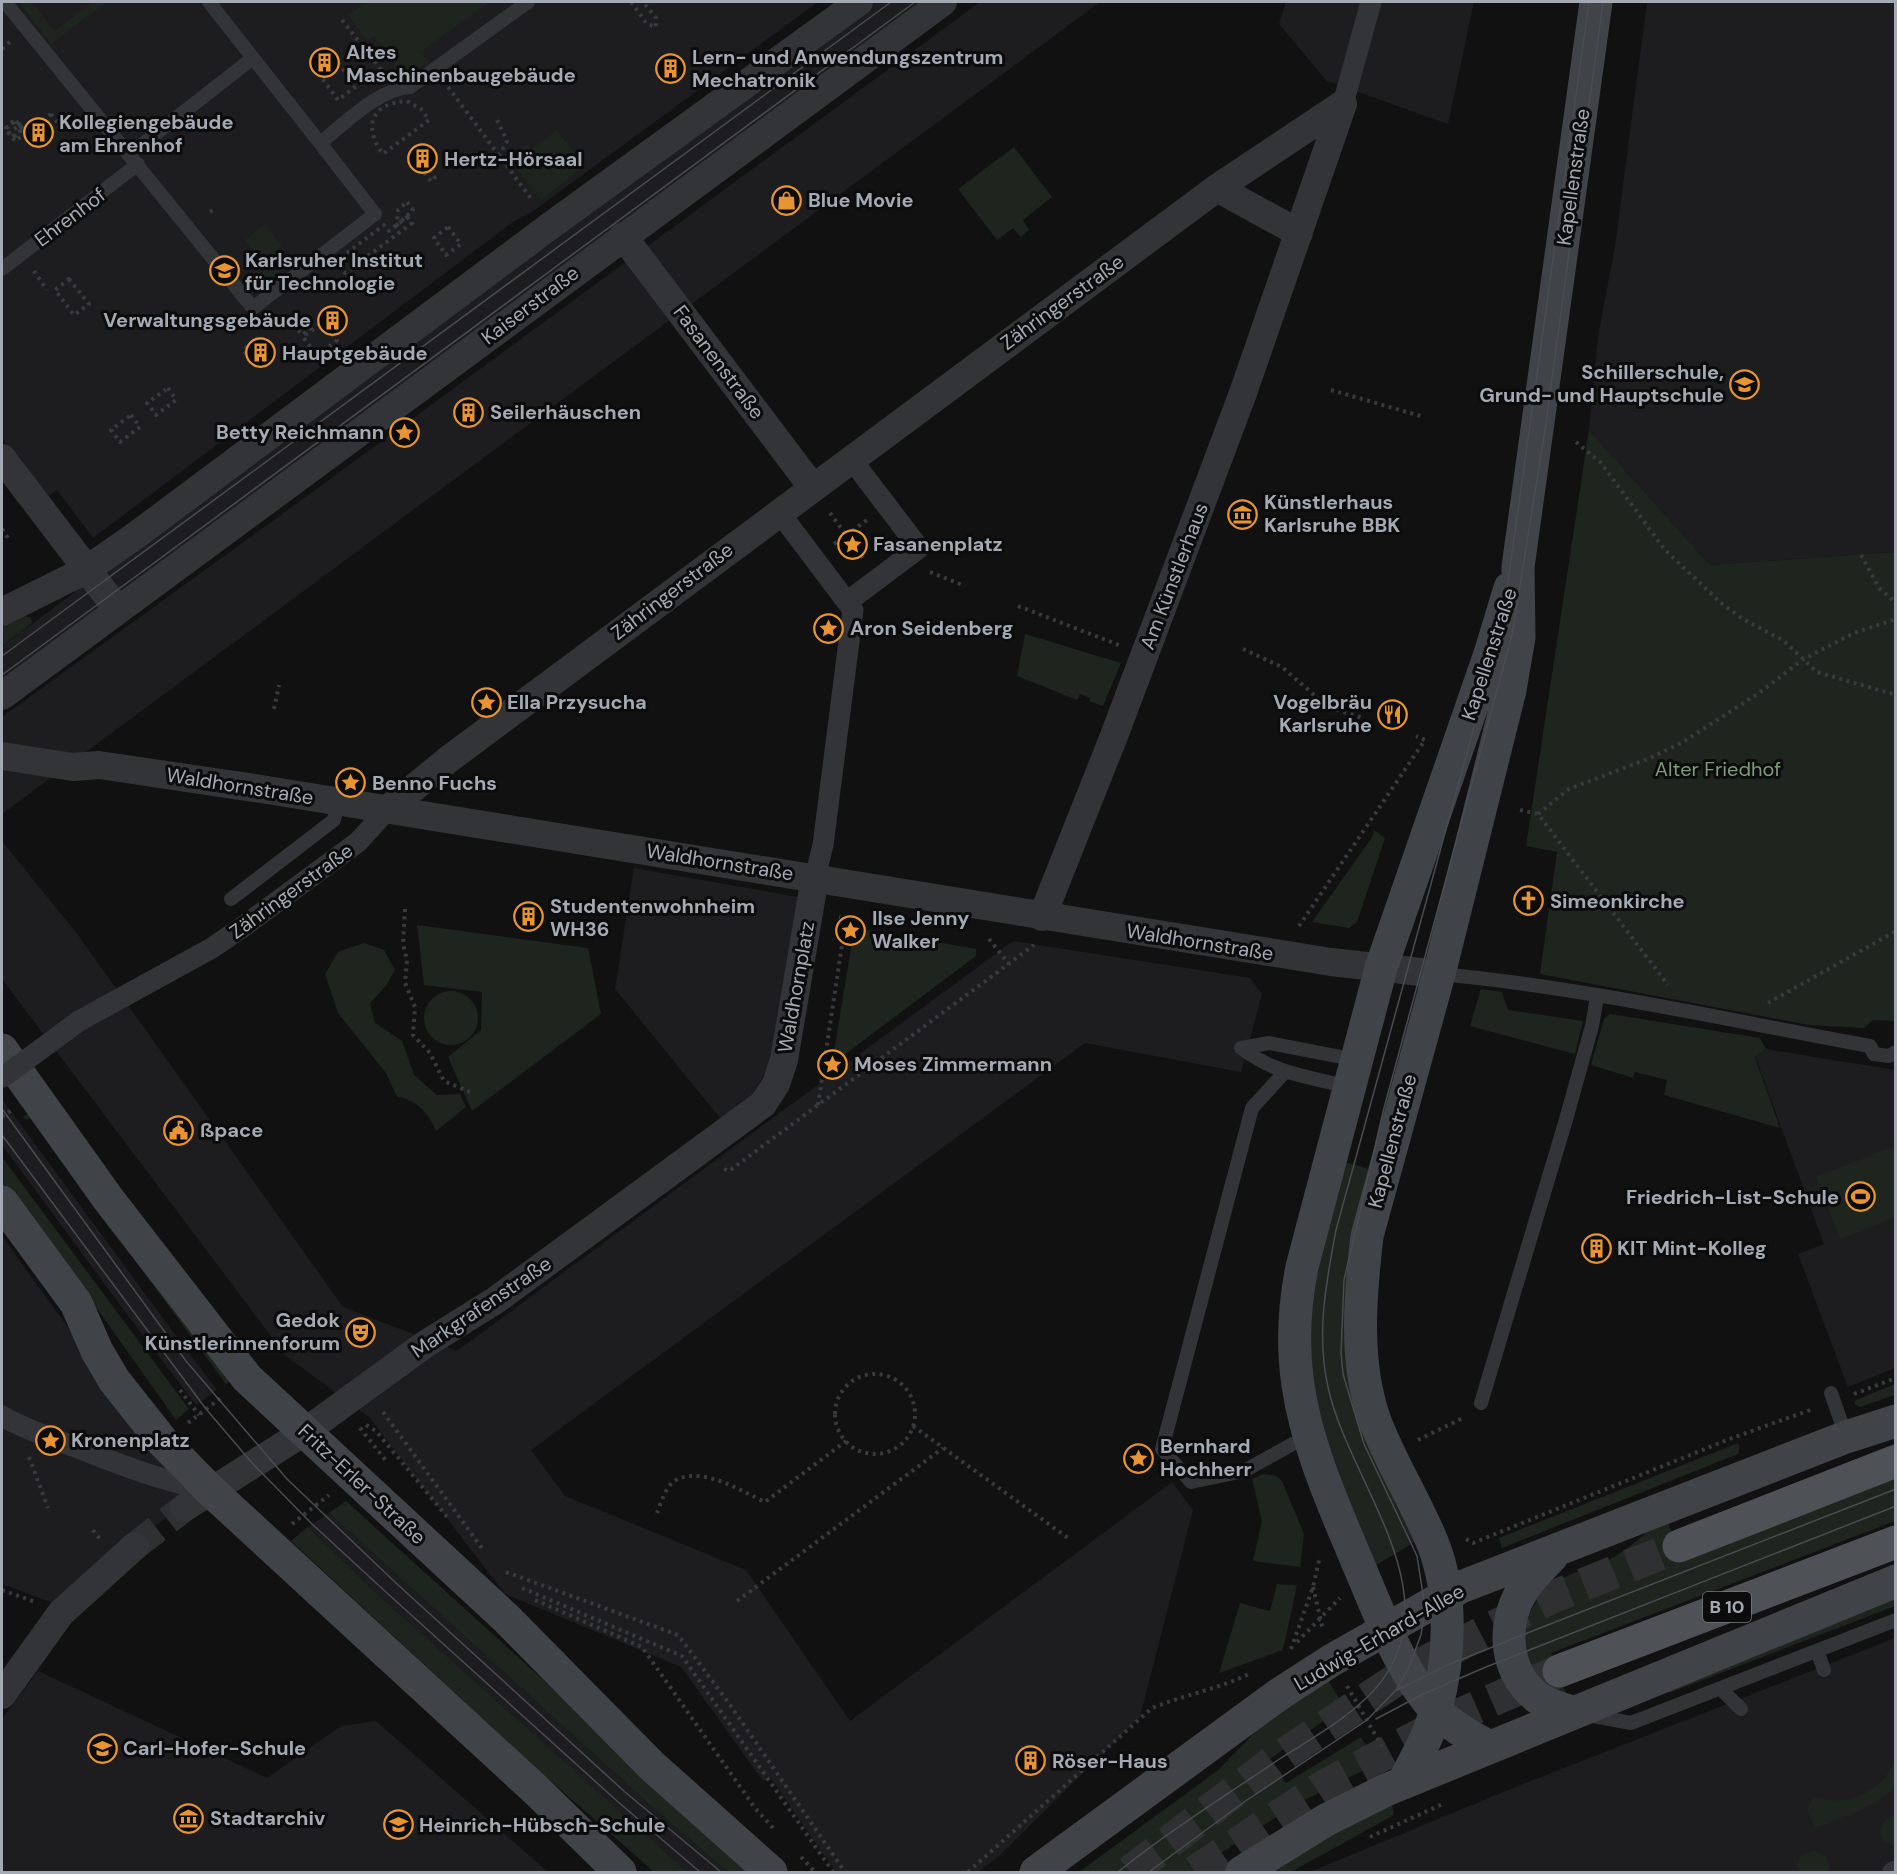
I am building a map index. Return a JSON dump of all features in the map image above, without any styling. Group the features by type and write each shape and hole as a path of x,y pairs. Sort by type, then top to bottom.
{"main road":[{"name":"Kapellenstraße","path":"1403,1783 1436,1710 1445,1666 1446,1597 1434,1546 1375,1420 1368,1391 1360,1322 1361,1285 1367,1236 1439,974 1510,690 1520,637 1518,567 1596,2"},
{"name":"Kapellenstraße","path":"1488,1746 1452,1725 1422,1694 1386,1629 1336,1513 1309,1435 1298,1385 1294,1317 1309,1239 1381,969 1518,567"},
{"name":"Fritz-Erler-Straße","path":"6,1065 247,1378 507,1619 652,1766 771,1872"},
{"path":"2,1202 76,1303 97,1352 114,1380 163,1442 210,1490 528,1782 620,1872"},
{"name":"Ludwig-Erhard-Allee","path":"1036,1872 1236,1725 1332,1660 1461,1587 1513,1569 1558,1549 1846,1437 1896,1421"},
{"path":"1679,1546 1896,1461"},
{"name":"B 10","path":"1559,1671 1896,1542"},
{"path":"1558,1549 1526,1585 1514,1609 1508,1641 1511,1658 1527,1686 1538,1698 1553,1706 1573,1712"},
{"path":"1242,1872 1326,1820 1403,1783 1488,1746 1896,1581"}],"street":[{"path":"2,612 86,570 859,2"},
{"name":"Kaiserstraße","path":"2,696 943,2"},
{"path":"1343,104 1371,2"},
{"name":"Zähringerstraße","path":"6,1065 79,1021 212,948 244,926 358,842 388,809 449,759 779,512 820,498 852,460 1217,188 1343,104"},
{"name":"Am Künstlerhaus","path":"1042,917 1145,655 1299,233 1343,104"},
{"path":"1217,188 1299,233"},
{"name":"Fasanenstraße","path":"623,236 820,498"},
{"path":"2,458 118,610"},
{"path":"847,602 919,548 852,460"},
{"path":"779,512 853,610 823,845 815,877"},
{"name":"Waldhornstraße","path":"2,756 73,767 99,765 338,801 815,877 1042,917 1381,969 1439,974"},
{"name":"Waldhornplatz","path":"769,1095 784,1060 815,877"},
{"name":"Markgrafenstraße","path":"184,1508 306,1431 424,1345 496,1300 751,1114 769,1095"},
{"path":"10,1420 177,1484 210,1490"},
{"path":"2,1695 61,1613 135,1546"}],"lane":[{"path":"5,2 39,47 134,159 253,308 375,214 209,2"},
{"path":"320,143 396,88 410,87 528,2"},
{"name":"Ehrenhof","path":"2,269 253,58"},
{"path":"231,899 334,820 338,801"},
{"path":"1439,974 1505,981 1688,1012 1870,1046 1874,1054 1888,1056 1896,1052"},
{"path":"1481,1403 1565,1123 1592,1026 1597,997"},
{"path":"6,1065 80,1021"},
{"path":"1269,1043 1353,1073 1284,1072 1262,1064 1241,1048 1269,1043"},
{"path":"1284,1072 1252,1108 1162,1449 1191,1482 1245,1471 1309,1435"},
{"path":"1832,1397 1846,1437"},
{"path":"1573,1712 1631,1723 1896,1620"},
{"path":"1817,1651 1824,1670"},
{"path":"1720,1688 1741,1708"}],"path":[{"path":"631,2 648,24 657,27 656,18 644,2"},
{"path":"342,20 396,88"},
{"path":"2,49 6,45"},
{"path":"333,57 356,86 338,100 316,70 333,57"},
{"path":"435,70 538,207"},
{"path":"406,101 421,109 429,120 406,137 383,154 375,144 371,127 377,112 390,102 406,101"},
{"path":"23,129 15,141 6,128 16,121 23,129 34,145 60,126 51,114 23,129"},
{"path":"57,122 61,118"},
{"path":"497,120 507,141 499,156"},
{"path":"407,202 413,210 397,225 398,210 407,202"},
{"path":"448,227 461,244 446,255 434,238 448,227"},
{"path":"69,279 88,304 74,315 55,290 69,279"},
{"path":"300,315 310,329 302,335 291,321 300,315"},
{"path":"323,322 337,340 317,356 303,337 323,322"},
{"path":"253,342 264,358 255,365 243,350 253,342"},
{"path":"168,388 176,400 156,415 147,403 168,388"},
{"path":"1331,390 1424,417"},
{"path":"131,415 140,427 120,442 111,430 131,415"},
{"path":"1576,442 1601,463 1665,550 1696,582 1743,619 1784,641 1817,672 1896,695"},
{"path":"820,498 867,562"},
{"path":"829,548 871,518"},
{"path":"2,529 8,538"},
{"path":"1862,555 1879,588 1896,603"},
{"path":"901,561 965,586"},
{"path":"1018,606 1145,655"},
{"path":"1538,814 1569,789 1650,758 1683,742 1760,693 1802,660 1854,633 1896,619"},
{"path":"1243,649 1282,667 1328,707 1363,718"},
{"path":"274,709 279,685"},
{"path":"1280,954 1425,740 1416,736"},
{"path":"1520,810 1538,814 1688,1012"},
{"path":"405,909 403,944 406,960 405,983 415,1007 413,1035 430,1053 444,1081 472,1093"},
{"path":"808,913 852,918"},
{"path":"692,1158 729,1171 1033,946 1042,917"},
{"path":"846,918 856,930"},
{"path":"818,1106 846,918"},
{"path":"1745,1024 1756,1011 1896,931"},
{"path":"980,938 992,940 1009,964"},
{"path":"824,1065 835,1068 840,1054"},
{"path":"2,1117 13,1109"},
{"path":"880,1373 894,1377 913,1397 916,1411 913,1426 908,1437 898,1447 885,1453 871,1454 857,1450 846,1442 838,1430 835,1416 837,1401 843,1388 867,1374 880,1373"},
{"path":"163,1442 247,1378"},
{"path":"1434,1546 1458,1533 1473,1543 1832,1397 1896,1378"},
{"path":"180,1390 199,1415"},
{"path":"1390,1454 1476,1412 1481,1403"},
{"path":"378,1406 491,1560"},
{"path":"341,1407 384,1456 392,1471"},
{"path":"341,1407 376,1431 451,1520"},
{"path":"10,1420 48,1508"},
{"path":"913,1426 1068,1538"},
{"path":"657,1513 667,1490 675,1480 698,1476 726,1484 765,1502 846,1442"},
{"path":"737,1601 943,1448"},
{"path":"466,1538 481,1555"},
{"path":"1292,1648 1313,1587 1319,1557"},
{"path":"497,1569 678,1635 728,1702 845,1872"},
{"path":"1284,1653 1292,1648 1336,1601 1366,1584"},
{"path":"514,1585 682,1656 833,1872"},
{"path":"1313,1587 1332,1660 1419,1815"},
{"path":"2,1590 19,1596"},
{"path":"516,1592 642,1647 755,1808 776,1830"},
{"path":"968,1872 1152,1708 1187,1694 1232,1683 1260,1669"},
{"path":"799,1855 815,1872"}],"shaded area":[{"name":"Karlsruher Institut für Technologie","path":"2,2 818,2 532,212 513,222 93,538 57,490 46,498 2,439"},
{"path":"873,2 926,2 2,685 2,646"},
{"path":"980,2 1100,2 2,814 2,717"},
{"path":"1286,2 1474,2 1448,124 1327,81 1279,24"},
{"path":"1647,2 1895,2 1895,552 1710,565 1589,430 1598,337 1615,246"},
{"path":"2,841 78,935 343,1307 457,1351 1013,941 1250,978 1262,994 1241,1072 1085,1043 531,1450 565,1496 746,1570 850,1721 1172,1482 1193,1510 1140,1717 998,1857 978,1872 836,1872 770,1777 763,1781 681,1667 505,1594 369,1417 286,1356 2,979"},
{"path":"634,868 803,898 775,1055 751,1098 720,1118 615,989"},
{"name":"Friedrich-List-Schule","path":"1766,1049 1895,1070 1895,1368 1848,1387 1798,1254 1824,1244 1755,1056"},
{"path":"2,1099 217,1390 196,1405 2,1145"},
{"path":"2,1236 191,1498 56,1604 2,1584"},
{"path":"329,1513 651,1806 728,1872 686,1872 612,1806 375,1592 308,1527"},
{"path":"1895,1638 1895,1872 1310,1872 1508,1790"},
{"name":"Carl-Hofer-Schule","path":"38,1671 267,1778 341,1726 376,1721 548,1872 2,1872 2,1719"}],"green space":[{"path":"19,2 32,2 54,31 93,2 107,2 51,44"},
{"path":"367,2 489,2 421,52 429,63 409,73 397,67 374,36 367,41 348,16"},
{"path":"557,130 584,166 541,200 508,158 528,144 532,149"},
{"path":"1014,147 1052,197 1023,220 1029,230 1021,237 1013,228 997,240 958,189"},
{"path":"265,224 282,246 275,252 287,267 266,284 248,261 256,254 245,240"},
{"name":"Alter Friedhof","path":"1589,430 1710,565 1895,552 1895,1021 1873,1020 1864,1028 1809,1025 1540,974 1557,852 1526,846"},
{"path":"19,616 31,617 32,623 2,646 2,626"},
{"path":"1025,634 1121,663 1103,706 1089,701 1090,698 1080,694 1077,700 1017,676"},
{"path":"1374,830 1385,838 1357,922 1349,928 1312,922 1373,836"},
{"path":"417,925 588,948 601,1014 472,1111 448,1057 481,1030 482,992 424,985"},
{"path":"863,929 976,949 976,956 844,1055 834,1052 853,936 856,930"},
{"path":"364,943 384,950 395,970 386,986 370,1003 375,1023 402,1041 414,1075 437,1095 460,1094 466,1107 436,1131 421,1108 411,1101 397,1097 386,1073 338,1013 325,974 338,952"},
{"path":"1481,989 1502,992 1508,1010 1583,1021 1575,1054 1470,1026"},
{"path":"446,991 456,991 470,999 476,1008 478,1018 476,1028 470,1037 456,1045 446,1045 429,1033 424,1023 424,1013 436,996"},
{"path":"1610,1014 1760,1038 1766,1049 1755,1057 1780,1128 1664,1095 1667,1080 1635,1072 1633,1078 1591,1065 1604,1019"},
{"path":"33,1110 232,1380 226,1384 30,1118 26,1120 23,1117"},
{"name":"Friedrich-List-Schule","path":"1895,1146 1895,1217 1840,1239 1816,1177"},
{"path":"2,1157 189,1409 176,1420 86,1293 2,1185"},
{"path":"1344,1162 1369,1169 1350,1297 1420,1539 1376,1565 1329,1451 1317,1404 1308,1333 1314,1275"},
{"path":"1895,1384 1895,1395 1860,1407 1854,1404 1856,1400"},
{"path":"1738,1443 1740,1446 1738,1454 1502,1548 1499,1538"},
{"path":"1263,1474 1276,1476 1282,1481 1304,1534 1300,1567 1253,1561 1262,1521 1252,1479"},
{"path":"1895,1476 1895,1521 1551,1653 1566,1694 1551,1693 1529,1664 1524,1652 1525,1627 1535,1603 1543,1593 1563,1578 1618,1555 1666,1518 1683,1559"},
{"path":"346,1501 755,1872 728,1872 651,1806 329,1513"},
{"path":"308,1527 375,1592 687,1872 654,1872 535,1767 291,1541"},
{"path":"1277,1584 1297,1585 1283,1650 1219,1673 1240,1603 1270,1611"},
{"path":"1895,1592 1895,1606 1672,1692 1665,1692"},
{"path":"1328,1680 1344,1706 1270,1759 1286,1783 1361,1737 1377,1763 1293,1806 1192,1872 1079,1872 1217,1771 1260,1727"},
{"path":"1895,1759 1895,1786 1886,1794 1858,1812 1814,1828 1807,1810 1813,1798 1838,1800 1862,1795 1881,1781"},
{"path":"1392,1805 1394,1815 1291,1872 1270,1872 1354,1821"},
{"path":"1896,1815 1895,1847 1884,1841 1880,1832 1886,1819"},
{"path":"1813,1850 1826,1856 1830,1866 1828,1872 1799,1872 1797,1866 1800,1857"}],"tunnel":[{"path":"135,1546 184,1508"},
{"path":"1130,1872 1274,1761 1412,1669 1550,1598 1679,1546"},
{"path":"1195,1872 1324,1786 1452,1718 1559,1671"}],"tram line":[{"path":"2,656 891,2"},
{"path":"2,675 915,2"},
{"path":"1118,1872 1157,1842 1343,1717 1376,1688 1398,1652 1405,1615 1401,1577 1390,1538 1339,1423 1328,1387 1323,1348 1326,1289 1336,1230 1479,709 1507,589 1589,2"},
{"path":"1149,1872 1244,1802 1367,1720 1396,1690 1408,1669 1421,1635 1425,1607 1417,1556 1364,1444 1343,1374 1341,1353 1344,1280 1384,1108 1512,635 1545,430 1603,2"},
{"path":"2,1109 186,1361 287,1479 397,1584 625,1792 721,1872"},
{"path":"2,1135 206,1409 253,1464 312,1524 387,1593 617,1801 700,1872"},
{"path":"1397,1690 1445,1666 1896,1489"},
{"path":"1376,1719 1423,1694 1486,1667 1896,1506"}],"place":[{"name":"Altes Maschinenbaugebäude","path":"325,63"},
{"name":"Lern- und Anwendungszentrum Mechatronik","path":"671,68"},
{"name":"Kollegiengebäude am Ehrenhof","path":"38,133"},
{"name":"Hertz-Hörsaal","path":"423,159"},
{"name":"Blue Movie","path":"787,200"},
{"name":"Karlsruher Institut für Technologie","path":"224,271"},
{"name":"Verwaltungsgebäude","path":"332,320"},
{"name":"Hauptgebäude","path":"261,353"},
{"name":"Schillerschule, Grund- und Hauptschule","path":"1745,384"},
{"name":"Seilerhäuschen","path":"469,412"},
{"name":"Betty Reichmann","path":"405,432"},
{"name":"Künstlerhaus Karlsruhe BBK","path":"1243,514"},
{"name":"Fasanenplatz","path":"852,544"},
{"name":"Aron Seidenberg","path":"829,628"},
{"name":"Ella Przysucha","path":"486,702"},
{"name":"Vogelbräu Karlsruhe","path":"1393,714"},
{"name":"Benno Fuchs","path":"351,783"},
{"name":"Simeonkirche","path":"1529,901"},
{"name":"Studentenwohnheim WH36","path":"529,917"},
{"name":"Ilse Jenny Walker","path":"851,930"},
{"name":"Moses Zimmermann","path":"833,1064"},
{"name":"ßpace","path":"179,1130"},
{"name":"Friedrich-List-Schule","path":"1860,1197"},
{"name":"KIT Mint-Kolleg","path":"1596,1248"},
{"name":"Gedok Künstlerinnenforum","path":"361,1332"},
{"name":"Kronenplatz","path":"50,1440"},
{"name":"Bernhard Hochherr","path":"1139,1458"},
{"name":"Carl-Hofer-Schule","path":"102,1748"},
{"name":"Röser-Haus","path":"1031,1761"},
{"name":"Stadtarchiv","path":"189,1818"},
{"name":"Heinrich-Hübsch-Schule","path":"398,1825"}]}
